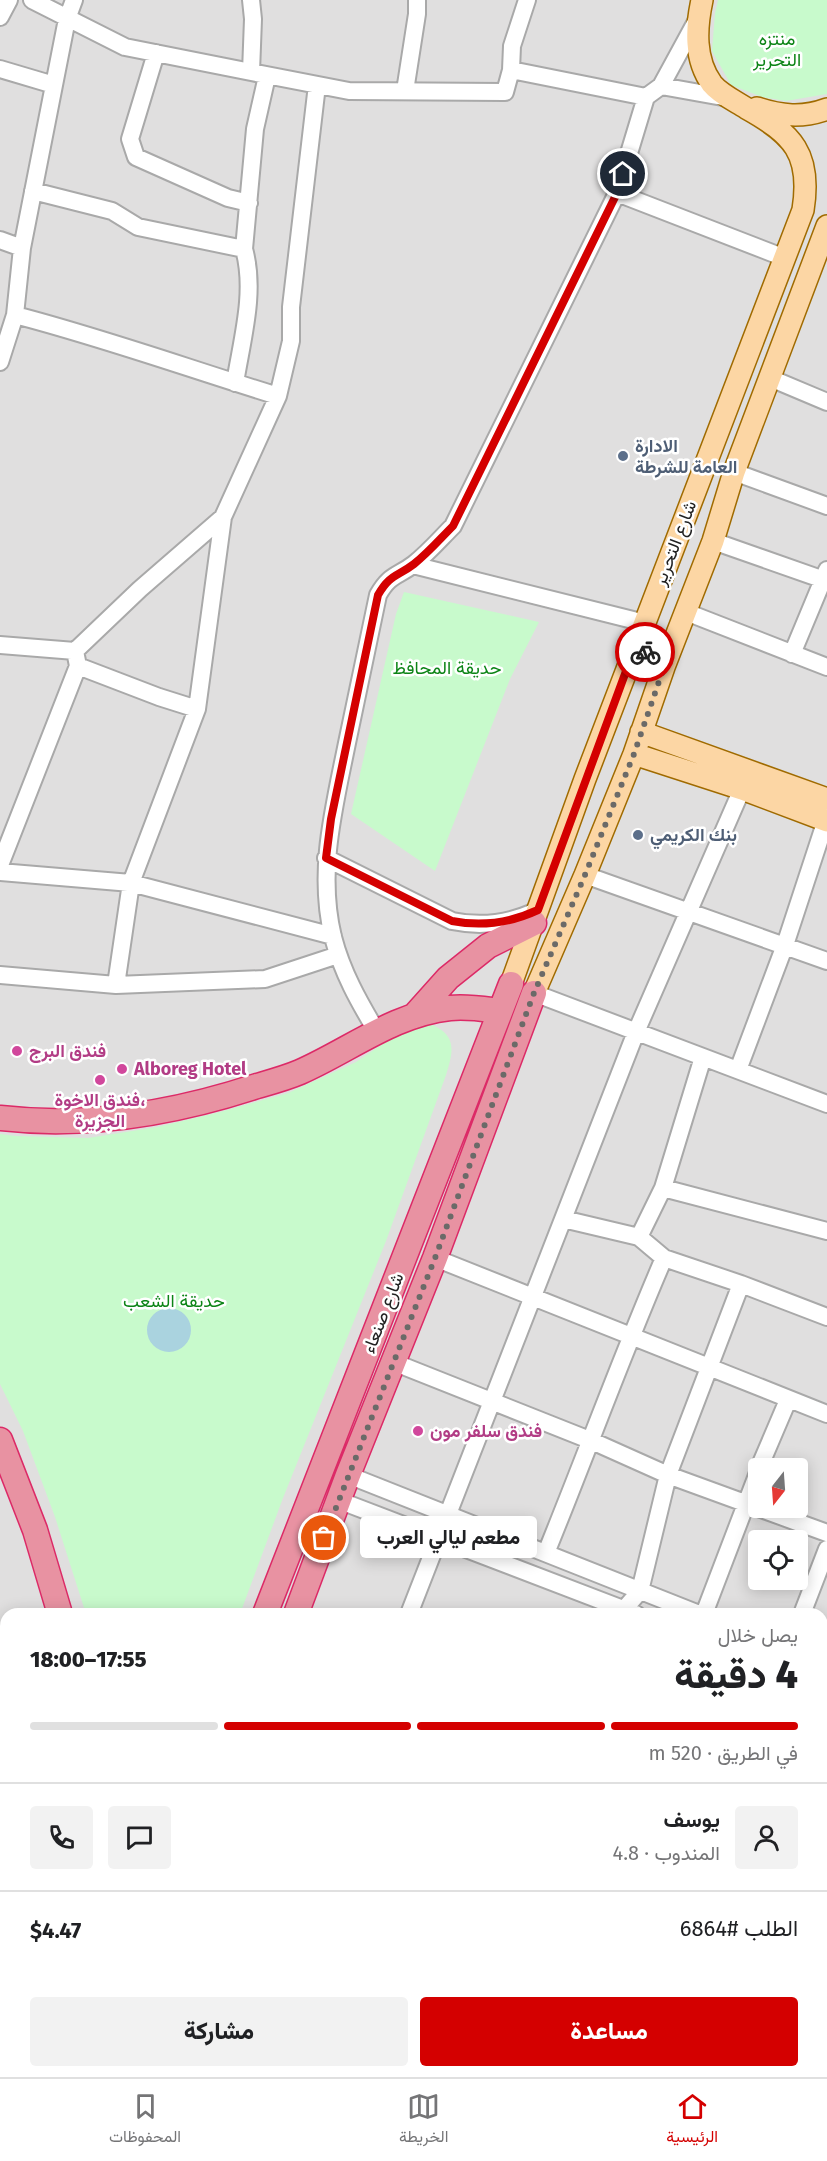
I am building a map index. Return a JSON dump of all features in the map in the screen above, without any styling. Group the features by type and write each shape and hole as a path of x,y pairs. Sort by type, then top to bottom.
{"highway":[{"path":"414,1016 448,978 488,946 536,917"},
{"name":"شارع صنعاء","path":"267,1608 511,984"},
{"name":"شارع صنعاء","path":"298,1608 338,1500 435,1258 534,993"},
{"path":"0,1118 31,1122 149,1115 220,1098 300,1072 377,1032 414,1016 452,1008 501,1011"},
{"path":"0,1440 35,1530 58,1608"}],"main road":[{"name":"شارع التحرير","path":"511,984 632,655 803,210 807,188 804,166 797,149 786,134 770,121 731,99 713,85 703,66 697,44 700,8"},
{"path":"731,99 775,114 798,116 827,109"},
{"name":"شارع التحرير","path":"534,993 634,754 664,667 713,541 734,472 822,253 827,226"},
{"path":"647,617 673,626 683,618"},
{"path":"632,655 651,653 658,657 664,667"},
{"path":"641,732 827,799"},
{"path":"634,754 742,789 826,820"}],"street":[{"path":"0,17 9,0"},
{"path":"32,0 125,47 349,91 405,92 505,92 511,70 512,46 527,0"},
{"path":"0,362 3,343 15,315 22,248 67,19 74,0"},
{"path":"235,382 248,308 249,266 244,249 259,74 251,0"},
{"path":"405,92 417,14 417,0"},
{"path":"377,1032 354,995 338,955 327,897 326,858 331,819 378,595 386,582 395,574 413,565 453,526 617,193 646,97 661,86 700,8"},
{"path":"156,53 130,139 136,157 228,198 249,203"},
{"path":"0,69 54,85"},
{"path":"511,70 646,97"},
{"path":"116,985 131,883 197,708 223,517 278,396 291,341 291,307 317,85"},
{"path":"661,86 731,99"},
{"path":"33,191 112,211 138,226 244,249"},
{"path":"617,193 785,258"},
{"path":"0,240 22,248"},
{"path":"15,315 67,328 278,396"},
{"path":"770,378 827,402"},
{"path":"734,472 827,506"},
{"path":"0,865 77,658 140,590 223,517"},
{"path":"713,541 825,577 792,654"},
{"path":"413,565 647,617"},
{"path":"683,618 827,667"},
{"path":"0,645 77,658 159,698 197,708"},
{"path":"411,1608 636,1032 742,789"},
{"path":"738,1070 785,945 826,820"},
{"path":"326,858 452,921 468,924 494,924 524,917 536,917"},
{"path":"0,872 131,883 333,936"},
{"path":"585,875 827,961"},
{"path":"0,975 116,985 265,979 338,955"},
{"path":"534,993 827,1104"},
{"path":"639,1237 663,1188 703,1057"},
{"path":"663,1188 827,1231"},
{"path":"563,1219 639,1237 664,1258 827,1317"},
{"path":"435,1258 827,1414"},
{"path":"546,1553 592,1441 630,1336 664,1258"},
{"path":"629,1608 640,1591 668,1475 741,1284"},
{"path":"393,1362 592,1441 668,1475 827,1533"},
{"path":"764,1458 788,1400"},
{"path":"348,1475 684,1608"},
{"path":"706,1608 748,1496"},
{"path":"338,1500 617,1608"},
{"path":"804,1608 827,1549"}],"shaded area":[{"path":"0,0 827,0 827,1608 0,1608"}],"green space":[{"name":"منتزه التحرير","path":"718,0 827,0 827,94 786,101 762,97 731,85 712,51"},
{"name":"حديقة المحافظ","path":"404,592 539,622 510,679 435,871 351,814 396,614"},
{"name":"حديقة الشعب","path":"425,1022 448,1036 451,1056 446,1075 386,1241 283,1498 242,1608 84,1608 55,1517 23,1431 0,1384 0,1134 88,1138 157,1127 216,1113 288,1093 356,1062 406,1028"}],"water":[{"path":"169,1308 185,1314 191,1330 185,1346 169,1352 153,1346 147,1330 153,1314"}],"way so far":[{"path":"324,1538 435,1258 534,993 634,754 664,667 658,657 645,652"}],"place":[{"name":"الادارة العامة للشرطة","path":"623,456"},
{"name":"بنك الكريمي","path":"638,835"},
{"name":"فندق البرج","path":"17,1051"},
{"name":"Alboreg Hotel","path":"122,1069"},
{"name":"فندق الاخوة، الجزيرة","path":"100,1080"},
{"name":"فندق سلفر مون","path":"418,1431"},
{"name":"مطعم ليالي العرب","path":"324,1538"}],"route":[{"path":"623,174 617,193 453,526 413,565 395,574 386,582 378,595 331,819 326,858 452,921 468,924 494,924 524,917 538,910 632,655 645,652"}]}
